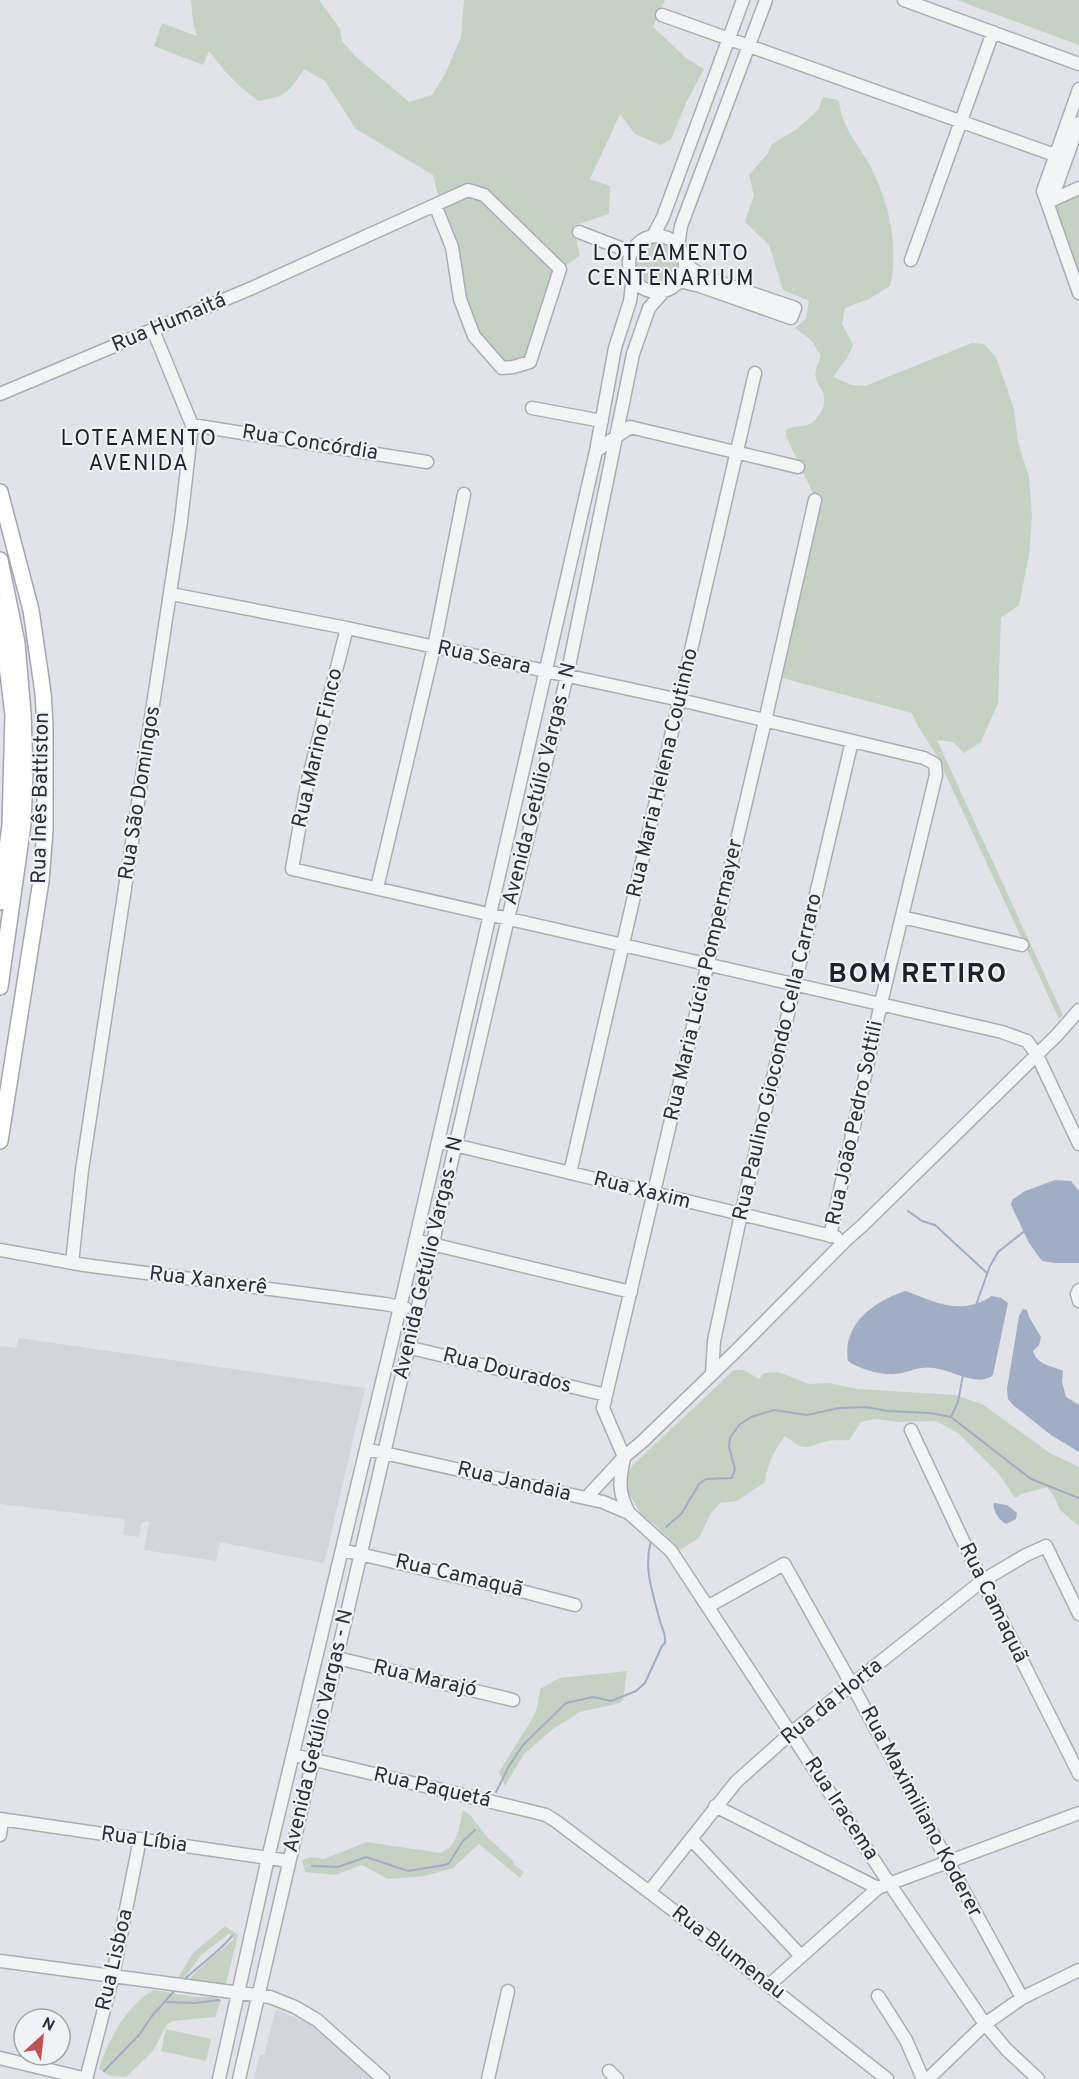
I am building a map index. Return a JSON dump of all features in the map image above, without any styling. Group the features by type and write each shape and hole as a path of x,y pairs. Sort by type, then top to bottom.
{"main road":[{"name":"Rua Inês Battiston","path":"0,492 31,610 43,693 45,744 41,881 0,1141"},
{"path":"0,560 17,643 24,713 23,824 0,987"},
{"path":"0,607 13,715 10,825 0,902"},
{"path":"24,789 43,856"}],"street":[{"path":"653,236 663,217 743,0"},
{"path":"678,246 681,226 766,0"},
{"path":"904,0 1079,64"},
{"path":"662,15 1061,157"},
{"path":"911,260 993,32"},
{"path":"1079,89 1055,190 1048,202 1079,293"},
{"path":"1061,157 1079,123"},
{"path":"1048,202 1079,188"},
{"name":"Rua Humaitá","path":"0,394 337,250 356,240 468,190 484,195 560,269 530,362 502,368 474,336 460,299 452,247 435,205"},
{"path":"579,232 631,252"},
{"path":"653,236 663,237 678,246 685,264 679,281 664,291 646,290 633,278 629,270 631,252 644,239 653,236"},
{"path":"679,281 700,286 791,318 795,308 702,276 685,264"},
{"name":"Avenida Getúlio Vargas - N","path":"219,2079 268,1858 438,1142 596,451 615,348 630,301 633,278"},
{"name":"Avenida Getúlio Vargas - N","path":"239,2079 416,1311 567,676 633,354 649,308 664,291"},
{"name":"Rua São Domingos","path":"72,1263 82,1170 171,594 192,425 153,330"},
{"name":"Rua Maria Helena Coutinho","path":"570,1173 755,373"},
{"path":"532,408 602,421"},
{"name":"Rua Concórdia","path":"192,425 428,462"},
{"path":"596,451 630,427 798,467"},
{"path":"465,494 434,647 377,888 881,1003 1002,1032 1027,1041 1037,1055 1079,1144"},
{"name":"Rua Maria Lúcia Pompermayer","path":"624,1456 603,1408 815,500"},
{"name":"Rua Seara","path":"171,594 347,628 680,700 924,758 935,764"},
{"name":"Rua Marino Finco","path":"347,628 307,784 292,869 306,874 377,888"},
{"name":"Rua Paulino Giocondo Cella Carraro","path":"712,1374 714,1341 741,1215 852,741"},
{"name":"Rua João Pedro Sottili","path":"830,1236 881,1003 936,775 935,764"},
{"path":"902,917 1022,945"},
{"path":"586,1498 624,1456 643,1442 846,1240 1037,1055 1079,1010"},
{"name":"Rua Xaxim","path":"438,1142 846,1240"},
{"path":"415,1240 631,1292"},
{"name":"Rua Xanxerê","path":"0,1250 72,1263 399,1306 416,1311"},
{"name":"Rua Dourados","path":"408,1347 606,1395"},
{"path":"378,1397 388,1405 389,1429"},
{"name":"Rua Camaquã","path":"911,1430 982,1581 1079,1774"},
{"name":"Rua Jandaia","path":"366,1449 603,1502 629,1513 653,1533"},
{"path":"624,1456 619,1478 621,1496 629,1513"},
{"name":"Rua Iracema","path":"653,1533 671,1551 709,1606 791,1733 883,1885 1024,2074 1038,2079"},
{"name":"Rua da Horta","path":"649,1892 736,1782 791,1733 982,1581 1046,1546 1079,1614"},
{"name":"Rua Camaquã","path":"342,1550 575,1605"},
{"name":"Rua Maximiliano Koderer","path":"709,1606 784,1564 1022,1998"},
{"name":"Rua Marajó","path":"337,1658 513,1700"},
{"name":"Rua Paquetá","path":"294,1755 546,1815 568,1828"},
{"path":"715,1806 883,1885"},
{"path":"769,1985 883,1885 1079,1813"},
{"path":"0,1835 1,1820"},
{"name":"Rua Líbia","path":"1,1820 288,1861"},
{"name":"Rua Blumenau","path":"568,1828 887,2079"},
{"name":"Rua Lisboa","path":"86,2079 113,1975 140,1839"},
{"path":"691,1839 801,1956"},
{"path":"0,1961 270,1997 295,2007 317,2020 383,2079"},
{"path":"878,1996 906,2040 925,2079 985,2024 1022,1998 1079,1970"},
{"path":"488,2079 508,1991"},
{"path":"0,2058 86,2079"}],"shaded area":[{"path":"19,1338 365,1388 323,1563 220,1542 216,1561 144,1550 149,1522 142,1522 139,1537 123,1535 125,1519 0,1504 0,1346 16,1348"},
{"path":"276,2009 310,2024 376,2079 254,2079 260,2054 264,2055"}],"green space":[{"path":"191,0 319,0 340,29 342,41 355,56 409,102 432,95 445,74 461,37 464,0 665,0 653,27 686,58 704,69 671,139 661,145 635,134 620,114 590,179 610,186 609,214 573,226 580,256 560,269 530,362 502,368 474,336 433,175 356,129 325,81 304,69 295,83 282,95 259,101 232,78 209,51 203,65 154,46 162,23 197,36 193,23"},
{"path":"957,0 1079,0 1079,45"},
{"path":"823,97 838,100 843,120 880,187 891,229 894,258 890,286 869,299 845,308 842,324 853,345 847,358 833,377 852,385 865,386 972,343 984,344 996,357 1014,409 1018,442 1029,477 1032,517 1029,555 1019,605 1001,618 998,703 981,742 964,753 953,742 937,740 1063,1015 1059,1019 937,756 912,713 782,678 820,508 786,436 786,430 810,424 821,412 824,396 816,373 821,356 812,341 795,328 806,319 809,301 783,290 769,245 745,222 754,195 749,175 768,153 772,144 797,129 819,109"},
{"path":"1079,188 1079,293 1048,202"},
{"path":"657,243 665,244 672,249 677,256 677,272 672,279 665,284 657,285 649,284 642,279 637,272 636,264 637,256 642,249 649,244"},
{"path":"734,1370 744,1370 759,1379 764,1373 778,1372 809,1384 829,1383 858,1389 955,1395 982,1404 1050,1453 1079,1467 1079,1526 1060,1510 1047,1487 1015,1498 998,1473 958,1433 936,1421 899,1422 875,1419 861,1422 849,1440 830,1441 803,1447 785,1436 772,1458 765,1482 737,1501 720,1503 711,1513 699,1538 680,1550 655,1525 642,1516 626,1488 625,1477 633,1465"},
{"path":"627,1671 623,1700 620,1703 580,1712 553,1729 524,1754 505,1786 499,1772 532,1719 537,1708 540,1689 559,1678"},
{"path":"463,1810 514,1862 513,1864 524,1872 520,1878 480,1843 453,1868 425,1876 388,1879 362,1865 335,1875 305,1872 302,1860 311,1857 324,1859 367,1842 440,1853 451,1846 454,1841"},
{"path":"225,1926 238,1935 226,1983 222,1985 189,1980 234,1939 230,1933 201,1955 185,1977 177,1979 193,1953"},
{"path":"154,1990 195,1997 216,1997 221,2000 215,2017 173,2021 167,2024 153,2051 126,2077 110,2076 99,2069 107,2047 127,2014"},
{"path":"166,2029 211,2039 206,2061 161,2051"}],"water":[{"path":"1055,1180 1071,1181 1079,1191 1079,1263 1042,1261 1029,1243 1011,1205 1012,1200 1025,1191"},
{"path":"906,1291 949,1306 970,1305 992,1296 1008,1303 993,1375 980,1380 930,1368 889,1374 866,1370 848,1361 847,1348 855,1325 872,1308"},
{"path":"1023,1309 1027,1310 1041,1337 1039,1345 1033,1351 1035,1356 1038,1360 1063,1371 1062,1382 1066,1397 1079,1405 1079,1452 1051,1435 1008,1399 1007,1389 1019,1316"},
{"path":"994,1503 1007,1505 1017,1513 1016,1519 1006,1524 1003,1522 995,1511"}],"waterway":[{"path":"908,1211 922,1221 935,1225 987,1273"},
{"path":"976,1305 990,1266 998,1252 1026,1230"},
{"path":"951,1417 958,1402 963,1375"},
{"path":"666,1527 682,1513 699,1484 706,1479 732,1478 735,1469 729,1447 730,1438 739,1425 751,1417 774,1410 807,1415 839,1408 867,1407 951,1417 1031,1479 1079,1498"},
{"path":"496,1792 523,1745 566,1703 593,1697 611,1701 636,1691 645,1683 665,1643 648,1571 651,1541"},
{"path":"312,1866 338,1867 366,1857 408,1871 445,1865 449,1863 463,1841 475,1830"},
{"path":"186,1978 232,1936"},
{"path":"104,2071 139,2035 176,1989"},
{"path":"166,2002 195,2003 219,2000"}],"district":[{"name":"LOTEAMENTO CENTENARIUM","path":"671,266"},
{"name":"LOTEAMENTO AVENIDA","path":"139,452"},
{"name":"BOM RETIRO","path":"918,975"}]}
